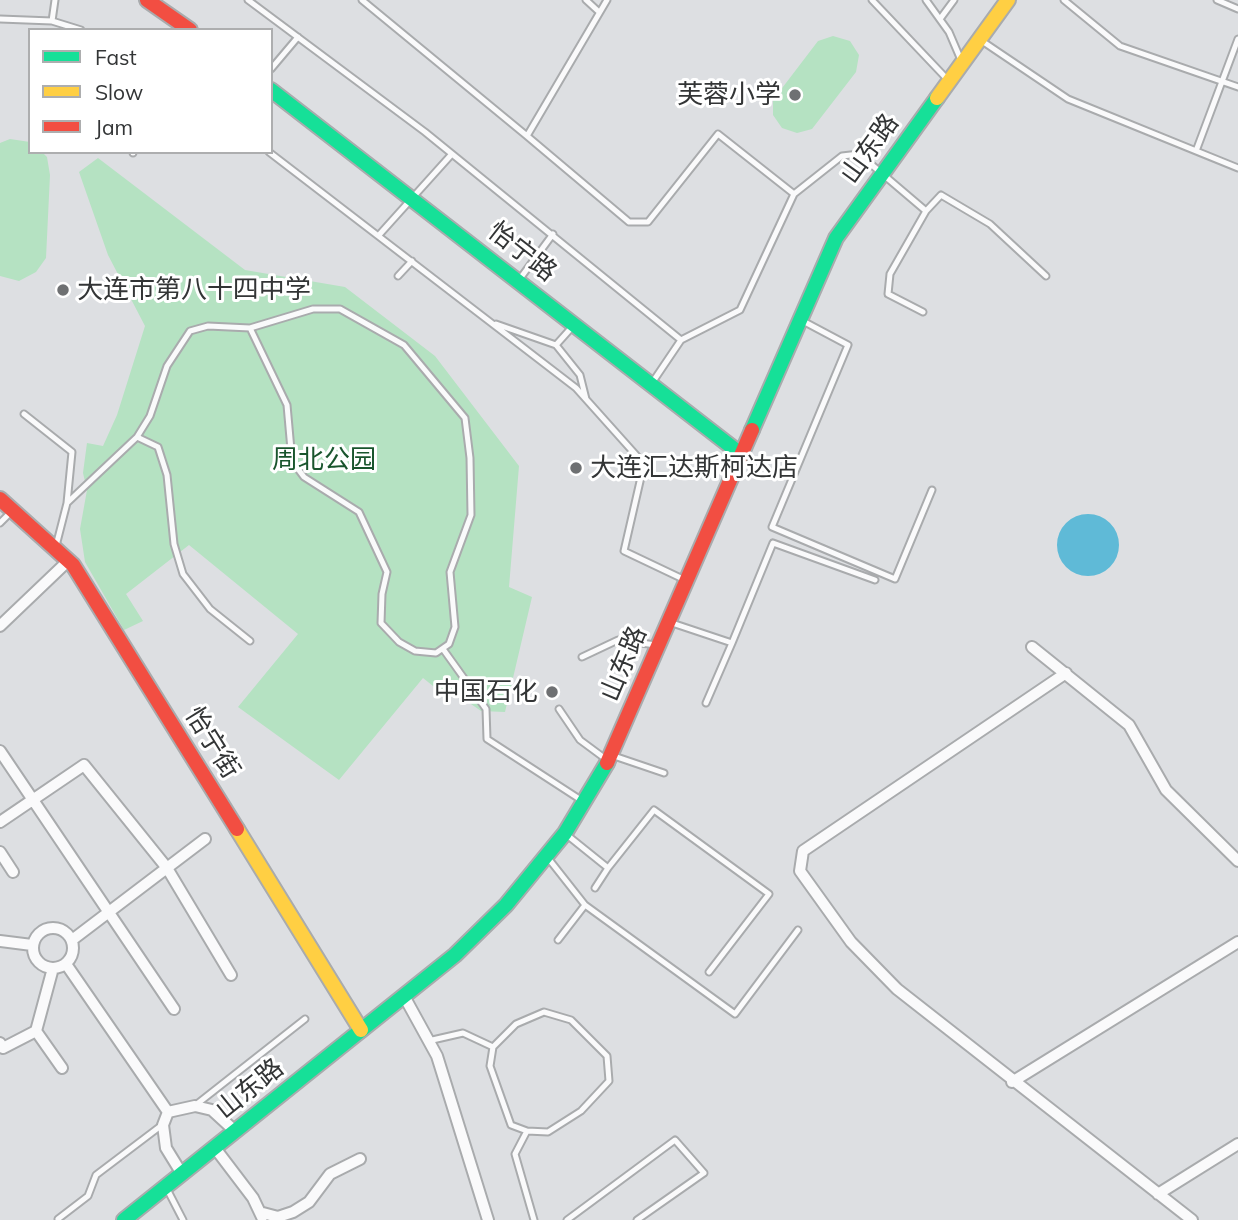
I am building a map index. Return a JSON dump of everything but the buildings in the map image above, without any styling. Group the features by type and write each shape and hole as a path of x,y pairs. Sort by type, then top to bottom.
{"main road":[{"path":"147,0 187,28"},
{"name":"山东路","path":"124,1220 481,931 565,833 610,758 836,238 1008,0"},
{"name":"怡宁路","path":"273,92 742,455"},
{"name":"怡宁街","path":"0,499 68,561 361,1030"}],"street":[{"path":"0,626 68,561"},
{"path":"1032,647 1129,725 1166,790 1238,861"},
{"path":"1066,674 803,851 799,860 800,871 851,942 897,989 1012,1082 1192,1220"},
{"path":"0,751 174,1009"},
{"path":"0,822 84,765 167,868 232,975"},
{"path":"72,940 205,839"},
{"path":"0,852 13,872"},
{"path":"50,927 63,930 72,940 73,953 66,964 53,968 35,959 32,945 38,933 50,927"},
{"path":"0,941 32,945"},
{"path":"1012,1082 1238,942"},
{"path":"66,964 168,1112"},
{"path":"0,1043 3,1048 36,1031 53,968"},
{"path":"404,996 438,1056 488,1220"},
{"path":"36,1031 62,1068"},
{"path":"168,1112 194,1107 212,1110 236,1132"},
{"path":"168,1112 163,1125 166,1148 182,1174"},
{"path":"1158,1194 1238,1144"},
{"path":"215,1148 262,1217 278,1217 293,1212 309,1202 331,1174 360,1159"}],"lane":[{"path":"52,21 55,0"},
{"path":"248,0 553,234 681,340"},
{"path":"362,0 629,222 648,222 718,134 794,194"},
{"path":"586,0 598,11"},
{"path":"527,136 598,11 607,0"},
{"path":"872,0 949,81"},
{"path":"926,0 949,32 962,63"},
{"path":"940,19 954,0"},
{"path":"1064,0 1120,46 1238,87"},
{"path":"1217,0 1238,9"},
{"path":"0,19 52,21 75,28"},
{"path":"273,67 298,37"},
{"path":"979,39 1068,99 1238,168"},
{"path":"1196,151 1238,39"},
{"path":"272,154 576,388 644,464 624,551 687,581"},
{"path":"652,384 681,340 740,310 794,194 842,156 859,154 926,211"},
{"path":"379,235 451,155"},
{"path":"923,312 888,294 890,274 926,211 941,195 990,224 1046,276"},
{"path":"519,280 553,234"},
{"path":"398,276 412,261"},
{"path":"67,503 137,437 150,416 167,366 190,331 208,326 250,328 313,309 340,309 404,345 465,418 470,458 471,515 450,572 455,627 449,644 436,653 415,651 399,642 381,622 382,594 387,572 359,512 304,477 292,461 287,405 250,328"},
{"path":"801,320 848,345 772,527 895,579 932,490"},
{"path":"491,323 556,345 580,375 587,400"},
{"path":"556,345 575,324"},
{"path":"24,414 72,452 67,503 55,549"},
{"path":"137,437 158,447 167,475 174,544 183,574 210,609 250,641"},
{"path":"0,523 12,510"},
{"path":"706,703 773,543 875,580"},
{"path":"669,622 732,643"},
{"path":"582,657 618,640 659,645"},
{"path":"443,649 486,709 487,739 584,802"},
{"path":"559,709 580,740 610,758 664,773"},
{"path":"596,888 608,868 654,810 769,894 709,972"},
{"path":"565,833 608,868"},
{"path":"546,855 585,905 735,1014 798,930"},
{"path":"558,940 585,905"},
{"path":"544,1012 571,1020 607,1056 609,1081 581,1111 548,1132 527,1131 511,1125 490,1066 493,1047 516,1024 544,1012"},
{"path":"194,1107 305,1019"},
{"path":"428,1041 463,1033 493,1047"},
{"path":"58,1219 88,1196 96,1175 163,1125"},
{"path":"527,1131 515,1154 534,1220"},
{"path":"567,1220 675,1140 704,1173 637,1220"},
{"path":"166,1186 184,1220"}],"green space":[{"path":"833,36 850,41 859,55 856,72 812,129 797,133 782,128 773,115 773,100 818,41"},
{"path":"10,139 28,142 28,154 44,154 47,157 50,175 46,258 36,272 19,281 0,276 0,143"},
{"name":"周北公园","path":"98,158 245,270 345,287 435,356 519,466 509,587 532,597 505,712 481,711 448,688 443,694 423,678 339,780 238,707 298,634 189,545 126,594 143,621 124,630 85,562 80,529 87,490 83,473 87,443 103,446 117,415 145,326 108,255 79,172"}],"water":[{"path":"1088,514 1110,523 1119,545 1110,567 1088,576 1066,567 1057,545 1066,523"}],"traffic: fast":[{"path":"273,92 742,455"},
{"path":"752,430 836,238 937,98"},
{"path":"124,1220 455,955 506,905 565,833 607,763"}],"traffic: slow":[{"path":"937,98 1008,0"},
{"path":"237,829 361,1030"}],"traffic: jam":[{"path":"147,0 187,28"},
{"path":"607,763 752,430"},
{"path":"0,499 73,565 237,829"}],"place":[{"name":"芙蓉小学","path":"795,95"},
{"name":"大连市第八十四中学","path":"63,290"},
{"name":"大连汇达斯柯达店","path":"576,468"},
{"name":"中国石化","path":"552,692"}]}
